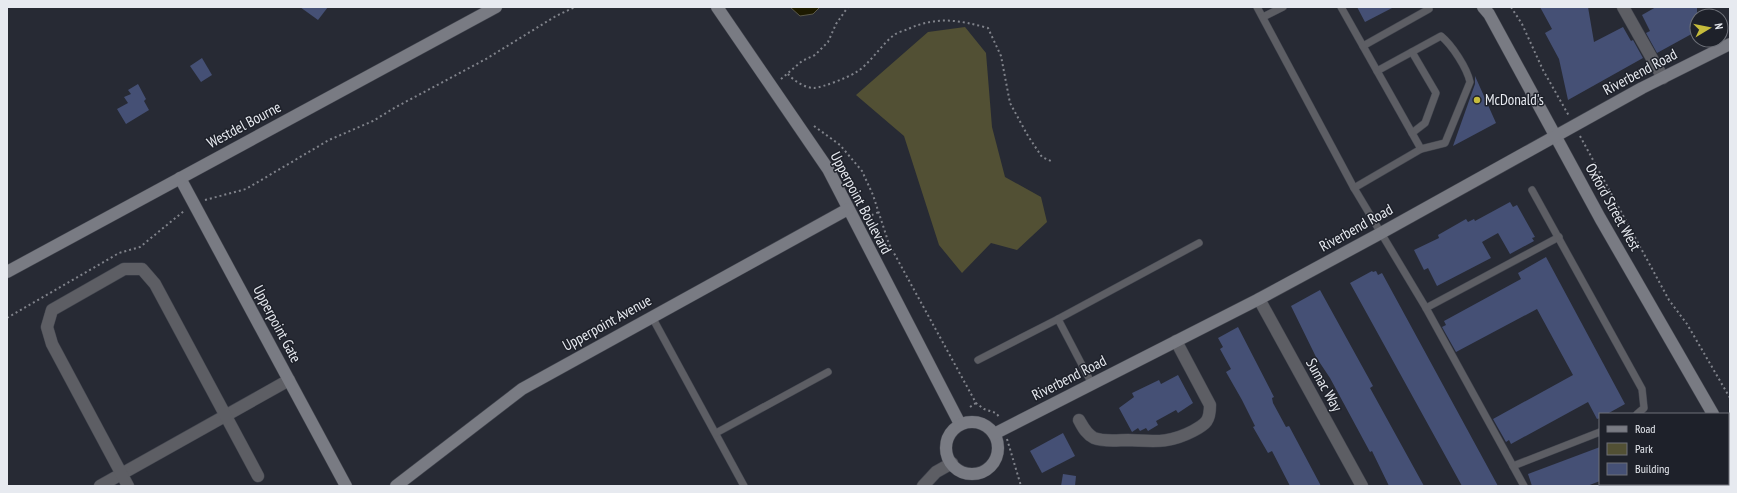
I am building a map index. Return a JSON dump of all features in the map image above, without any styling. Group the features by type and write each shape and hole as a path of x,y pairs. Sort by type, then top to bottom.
{"street":[{"name":"Westdel Bourne","path":"7,272 496,7"},
{"name":"Upperpoint Boulevard","path":"717,7 770,87 828,169 960,424"},
{"path":"1624,7 1663,78"},
{"name":"Oxford Street West","path":"1487,9 1600,218 1712,413"},
{"name":"Riverbend Road","path":"999,432 1258,299 1381,233 1514,158 1556,137 1663,78 1730,44"},
{"name":"Upperpoint Gate","path":"180,178 346,486"},
{"name":"Upperpoint Avenue","path":"396,486 522,389 848,209"},
{"path":"128,486 52,344 48,327 52,310 124,269 142,269 155,284 258,476"},
{"name":"Sumac Way","path":"1258,299 1362,486"},
{"path":"1079,420 1090,436 1110,440 1165,441 1178,438 1204,424 1210,416 1210,405 1176,341"},
{"path":"100,486 289,380"},
{"path":"967,422 981,423 999,432 998,452 996,459 988,468 978,473 967,473 960,471 952,463 947,454 947,441 950,434 960,424 967,422"},
{"path":"923,486 936,472 952,463"}],"lane":[{"path":"1257,7 1354,188 1426,308 1524,486"},
{"path":"1263,17 1283,7"},
{"path":"1341,7 1421,149"},
{"path":"1363,46 1429,9"},
{"path":"1354,188 1421,149 1445,143 1470,82 1469,75 1447,41 1441,36 1377,71"},
{"path":"1412,52 1436,93 1425,123 1412,133"},
{"path":"1532,190 1642,389 1644,408 1638,413"},
{"path":"1426,308 1559,237"},
{"path":"978,360 1058,319 1199,242"},
{"path":"652,317 744,486"},
{"path":"1058,319 1092,384"},
{"path":"716,433 828,372"},
{"path":"1513,466 1599,432"}],"path":[{"path":"7,318 119,253 140,247 182,212 194,204 246,189 328,140 373,121 396,107 486,59 556,16 575,7"},
{"path":"770,87 788,74 802,61 815,55 828,42 836,24 848,7"},
{"path":"1511,7 1522,24 1543,70 1557,92 1669,300 1687,324 1730,398"},
{"path":"788,74 796,82 814,88 855,73 894,35 919,24 938,20 964,22 988,28 1001,56 1010,104 1042,157 1051,161"},
{"path":"812,124 840,145 862,171 873,195 889,244 976,403 984,409 996,413 1000,418"},
{"path":"862,220 879,212"},
{"path":"970,407 976,403"},
{"path":"999,432 1021,486"}],"green space":[{"path":"965,27 986,53 992,127 1005,177 1041,197 1047,222 1017,250 991,243 962,273 939,245 904,136 856,95 928,32"}],"shaded area":[{"path":"790,7 820,7 813,14 800,16"}],"building":[{"path":"300,7 328,7 318,20"},
{"path":"1357,7 1394,7 1365,22"},
{"path":"1540,7 1588,7 1594,42 1623,27 1631,41 1633,40 1643,58 1568,100 1559,59 1545,33 1552,29"},
{"path":"1656,7 1697,7 1689,8 1689,35 1657,53 1646,33 1650,31 1642,15"},
{"path":"202,58 212,75 201,82 190,66"},
{"name":"McDonald's","path":"1475,76 1496,123 1453,146 1475,84"},
{"path":"138,84 146,99 144,101 149,110 126,124 117,109 128,103 124,97 131,94 128,90"},
{"path":"1510,202 1513,207 1517,205 1535,237 1532,238 1534,241 1510,254 1498,233 1482,242 1491,258 1437,286 1428,268 1424,270 1414,250 1439,238 1438,235 1466,219 1468,222 1474,219 1475,221"},
{"path":"1546,257 1625,404 1609,413 1599,413 1599,418 1597,419 1588,402 1511,444 1509,440 1506,442 1493,419 1573,375 1537,309 1456,352 1442,327 1446,325 1444,321 1521,279 1518,273"},
{"path":"1372,271 1376,271 1378,275 1382,273 1498,486 1462,486 1350,283"},
{"path":"1320,290 1373,386 1370,388 1424,486 1389,486 1372,451 1370,452 1330,378 1316,357 1291,306"},
{"path":"1238,327 1274,397 1272,398 1273,403 1286,427 1289,426 1321,486 1290,486 1272,451 1268,453 1253,427 1255,426 1226,372 1231,369 1220,349 1223,347 1218,338"},
{"path":"1178,375 1193,403 1178,413 1176,410 1156,421 1158,425 1148,431 1146,428 1140,431 1138,428 1132,432 1119,408 1134,397 1132,393 1159,380 1161,384"},
{"path":"1063,433 1075,456 1042,473 1030,451"},
{"path":"1599,447 1599,481 1587,486 1532,486 1528,474"},
{"path":"1063,474 1076,476 1075,486 1061,486"}],"place":[{"name":"McDonald's","path":"1477,100"}]}
